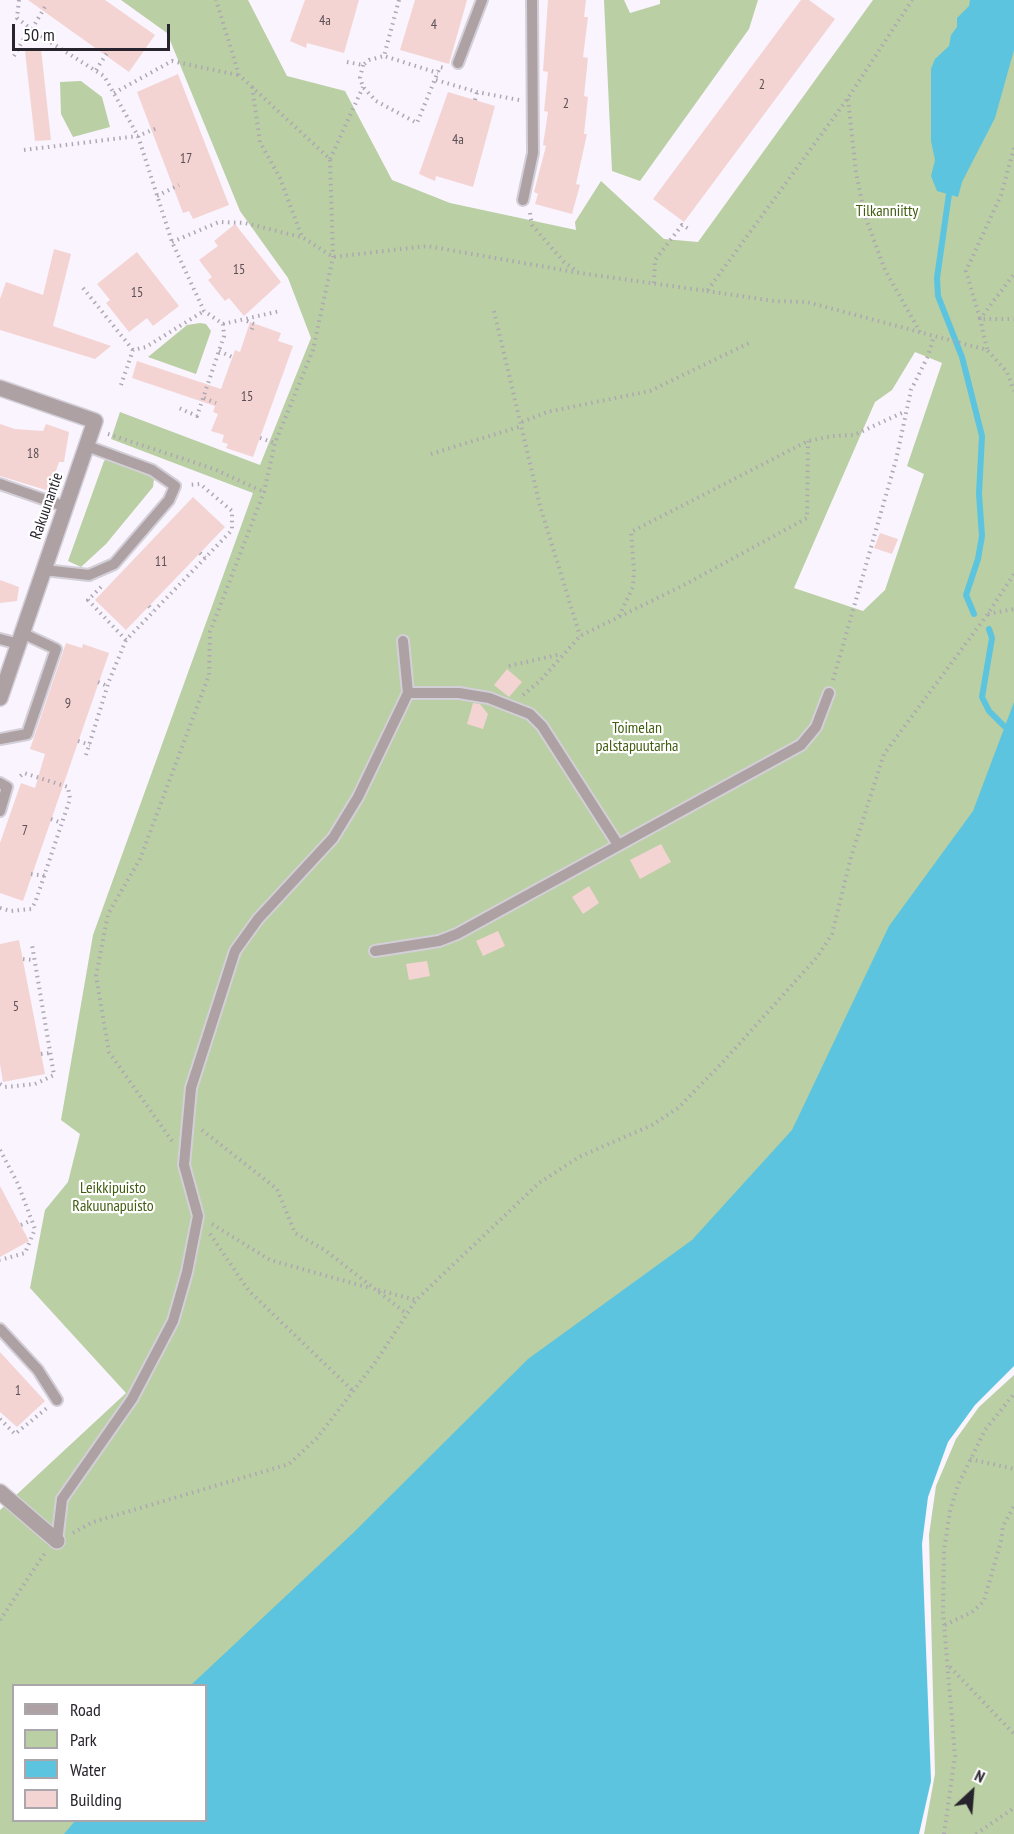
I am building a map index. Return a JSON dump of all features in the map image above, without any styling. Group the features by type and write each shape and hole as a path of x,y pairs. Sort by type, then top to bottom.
{"street":[{"name":"Rakuunantie","path":"0,388 95,421 0,698"},
{"path":"0,1492 57,1541"}],"lane":[{"path":"458,63 482,0"},
{"path":"523,200 533,153 532,0"},
{"path":"44,570 90,575 114,564 169,500 176,486 152,470 87,446"},
{"path":"0,484 66,507"},
{"path":"0,639 21,638 56,649 27,734 0,739"},
{"path":"57,1541 62,1500 132,1399 173,1321 188,1272 198,1216 184,1166 190,1088 235,951 258,919 333,838 358,797 408,693 403,641"},
{"path":"408,693 459,693 511,704 530,714 542,726 617,843"},
{"path":"375,951 440,941 457,934 617,843 801,745 816,727 829,693"},
{"path":"0,811 4,785"},
{"path":"0,1329 38,1370 57,1400"}],"path":[{"path":"19,0 17,18 104,76 138,136 172,242 204,311 223,324 245,321 280,311"},
{"path":"216,0 239,75 330,159"},
{"path":"384,56 399,0"},
{"path":"707,291 848,98 912,0"},
{"path":"14,56 46,5"},
{"path":"96,70 109,50"},
{"path":"438,73 384,56 369,60 363,65 360,78 363,87 376,101 417,123 436,80 440,67 451,69 458,63"},
{"path":"114,93 172,61 239,75"},
{"path":"347,62 363,65"},
{"path":"436,80 498,97"},
{"path":"252,87 260,142 280,178 302,237"},
{"path":"184,1166 176,1148 109,1052 96,976 108,914 140,859 209,675 210,632 264,492 275,443 313,350 333,257 330,159 363,87"},
{"path":"475,100 477,92"},
{"path":"848,98 856,173 866,216 885,270 921,332"},
{"path":"24,150 138,136 158,128"},
{"path":"1014,148 1001,195 966,271 987,350 1014,378"},
{"path":"157,196 179,185"},
{"path":"523,200 532,225 564,262 580,273"},
{"path":"172,242 219,222 245,223 302,237 333,257 427,246 580,273 774,301 807,302 987,350"},
{"path":"654,283 655,260 682,225 689,229"},
{"path":"980,319 1014,274"},
{"path":"83,288 133,350"},
{"path":"494,310 550,547 580,636"},
{"path":"133,350 146,347 204,311"},
{"path":"980,319 1014,319"},
{"path":"245,321 254,324 251,331"},
{"path":"179,408 197,416 224,336 223,324"},
{"path":"829,693 896,460 904,412 934,336"},
{"path":"431,454 522,424 547,412 650,391 751,342"},
{"path":"121,385 133,350"},
{"path":"219,351 232,357"},
{"path":"1007,372 1014,391"},
{"path":"204,398 216,403"},
{"path":"619,617 633,587 632,532 808,441 832,436 854,435 904,412"},
{"path":"103,436 109,433 214,469 264,492"},
{"path":"260,438 275,443"},
{"path":"511,704 540,681 580,636 807,518 808,441"},
{"path":"86,755 107,686 126,639 232,530 232,511 200,484 176,486"},
{"path":"200,553 205,558"},
{"path":"0,1620 57,1541 93,1522 289,1464 317,1438 353,1391 416,1300 539,1183 579,1157 652,1125 678,1108 723,1063 819,956 832,934 851,857 884,754 987,615 1014,574"},
{"path":"90,575 101,587 88,600 126,639"},
{"path":"149,606 153,611"},
{"path":"987,615 1014,609"},
{"path":"509,666 562,654"},
{"path":"98,682 107,686"},
{"path":"78,741 90,745"},
{"path":"0,908 11,911 31,909 46,876 70,799 68,786 24,773 4,785"},
{"path":"51,819 62,823"},
{"path":"32,874 46,876"},
{"path":"0,1084 5,1087 35,1084 54,1075 32,945"},
{"path":"23,959 34,960"},
{"path":"41,1054 50,1053"},
{"path":"188,1118 277,1189 295,1233 326,1251 406,1314"},
{"path":"0,1150 18,1184 35,1229 25,1252 0,1260"},
{"path":"198,1216 270,1260 416,1300"},
{"path":"198,1216 249,1291 353,1391"},
{"path":"21,1225 32,1220"},
{"path":"944,1834 955,1755 945,1625 944,1551 958,1485 985,1430 1014,1394"},
{"path":"0,1419 15,1434 57,1400"},
{"path":"970,1459 1014,1468"},
{"path":"945,1625 972,1612 984,1601 1003,1526 1014,1506"},
{"path":"950,1667 1014,1734"},
{"path":"976,1834 1014,1808"}],"green space":[{"path":"121,0 248,0 287,76 345,91 392,180 450,203 576,230 575,222 601,181 664,239 698,242 873,0 1014,0 1014,997 238,1834 0,1834 0,1510 126,1393 30,1288 45,1210 68,1182 80,1134 61,1120 93,935 253,493 111,439 120,412 260,465 311,338 288,278 240,211 167,33","holes":["915,352 942,363 907,466 924,474 885,590 863,611 794,588 875,402 892,390"]},
{"path":"604,0 624,0 630,13 660,4 660,0 758,0 749,29 640,181 612,171"},
{"path":"81,81 102,97 110,127 73,137 61,114 60,82"},
{"path":"206,324 211,331 196,374 148,357 187,325"},
{"path":"108,458 149,474 154,479 153,487 106,544 81,567 68,561 104,461"},
{"path":"1014,1375 1014,1834 924,1834 935,1774 929,1535 936,1486 956,1439 979,1407"}],"water":[{"path":"970,0 1014,0 1014,50 995,118 962,182 958,197 937,191 931,176 935,160 931,141 931,69 935,59 949,46 951,35 957,27 957,18 969,6"},
{"path":"1014,702 1014,1366 975,1405 948,1442 928,1497 922,1544 931,1781 919,1834 64,1834 74,1822 207,1822 207,1684 192,1684 352,1534 528,1359 692,1240 792,1130 889,926 973,811"}],"building":[{"path":"28,0 105,0 155,35 129,72"},
{"path":"305,0 359,0 344,53 307,43 306,48 290,41"},
{"path":"415,0 467,0 449,64 400,50"},
{"path":"548,0 586,0 584,17 588,17 583,57 588,58 584,96 588,97 584,134 587,134 576,184 580,185 572,214 535,204 538,194 534,192 546,146 543,145 548,112 544,111 548,72 543,71"},
{"path":"801,0 809,0 835,19 684,222 653,199"},
{"path":"41,49 51,140 35,141 25,51"},
{"path":"178,74 229,205 193,219 189,211 183,213 137,92"},
{"path":"448,92 495,106 473,187 436,176 435,181 419,174"},
{"path":"235,224 281,282 244,316 229,298 225,301 208,280 212,277 199,260 218,246 214,241"},
{"path":"54,249 71,254 53,326 111,346 95,359 0,330 0,299 6,282 43,295"},
{"path":"137,252 179,306 153,326 147,318 129,332 106,303 110,300 97,284"},
{"path":"250,322 281,333 278,341 293,346 253,457 226,448 228,444 222,442 224,435 211,431 218,414 213,412 215,406 132,378 137,361 221,389 235,350 240,352"},
{"path":"0,424 15,429 43,431 46,424 69,432 64,462 59,462 49,491 0,476"},
{"path":"193,497 225,527 126,630 95,600"},
{"path":"880,533 898,539 892,554 874,548"},
{"path":"0,580 19,587 17,601 0,603"},
{"path":"66,643 82,648 83,644 109,653 23,901 0,893 0,843 21,783 35,788 45,754 30,749"},
{"path":"507,669 522,682 509,697 494,685"},
{"path":"473,703 480,704 488,714 483,729 467,724"},
{"path":"661,844 671,862 640,879 630,860"},
{"path":"589,886 599,903 583,914 572,897"},
{"path":"498,931 505,946 483,956 476,941"},
{"path":"19,940 45,1074 3,1082 0,1064 0,944"},
{"path":"427,961 430,976 409,980 406,964"},
{"path":"0,1186 29,1241 0,1257"},
{"path":"0,1352 45,1401 17,1427 0,1412"}],"waterway":[{"path":"949,194 937,278 938,296 962,357 982,436 979,494 982,536 978,559 966,595 974,614"},
{"path":"989,629 992,638 982,697 989,711 1004,726"}],"park label":[{"name":"Tilkanniitty","path":"887,211"},
{"name":"Toimelan palstapuutarha","path":"637,737"},
{"name":"Leikkipuisto Rakuunapuisto","path":"113,1197"}]}
